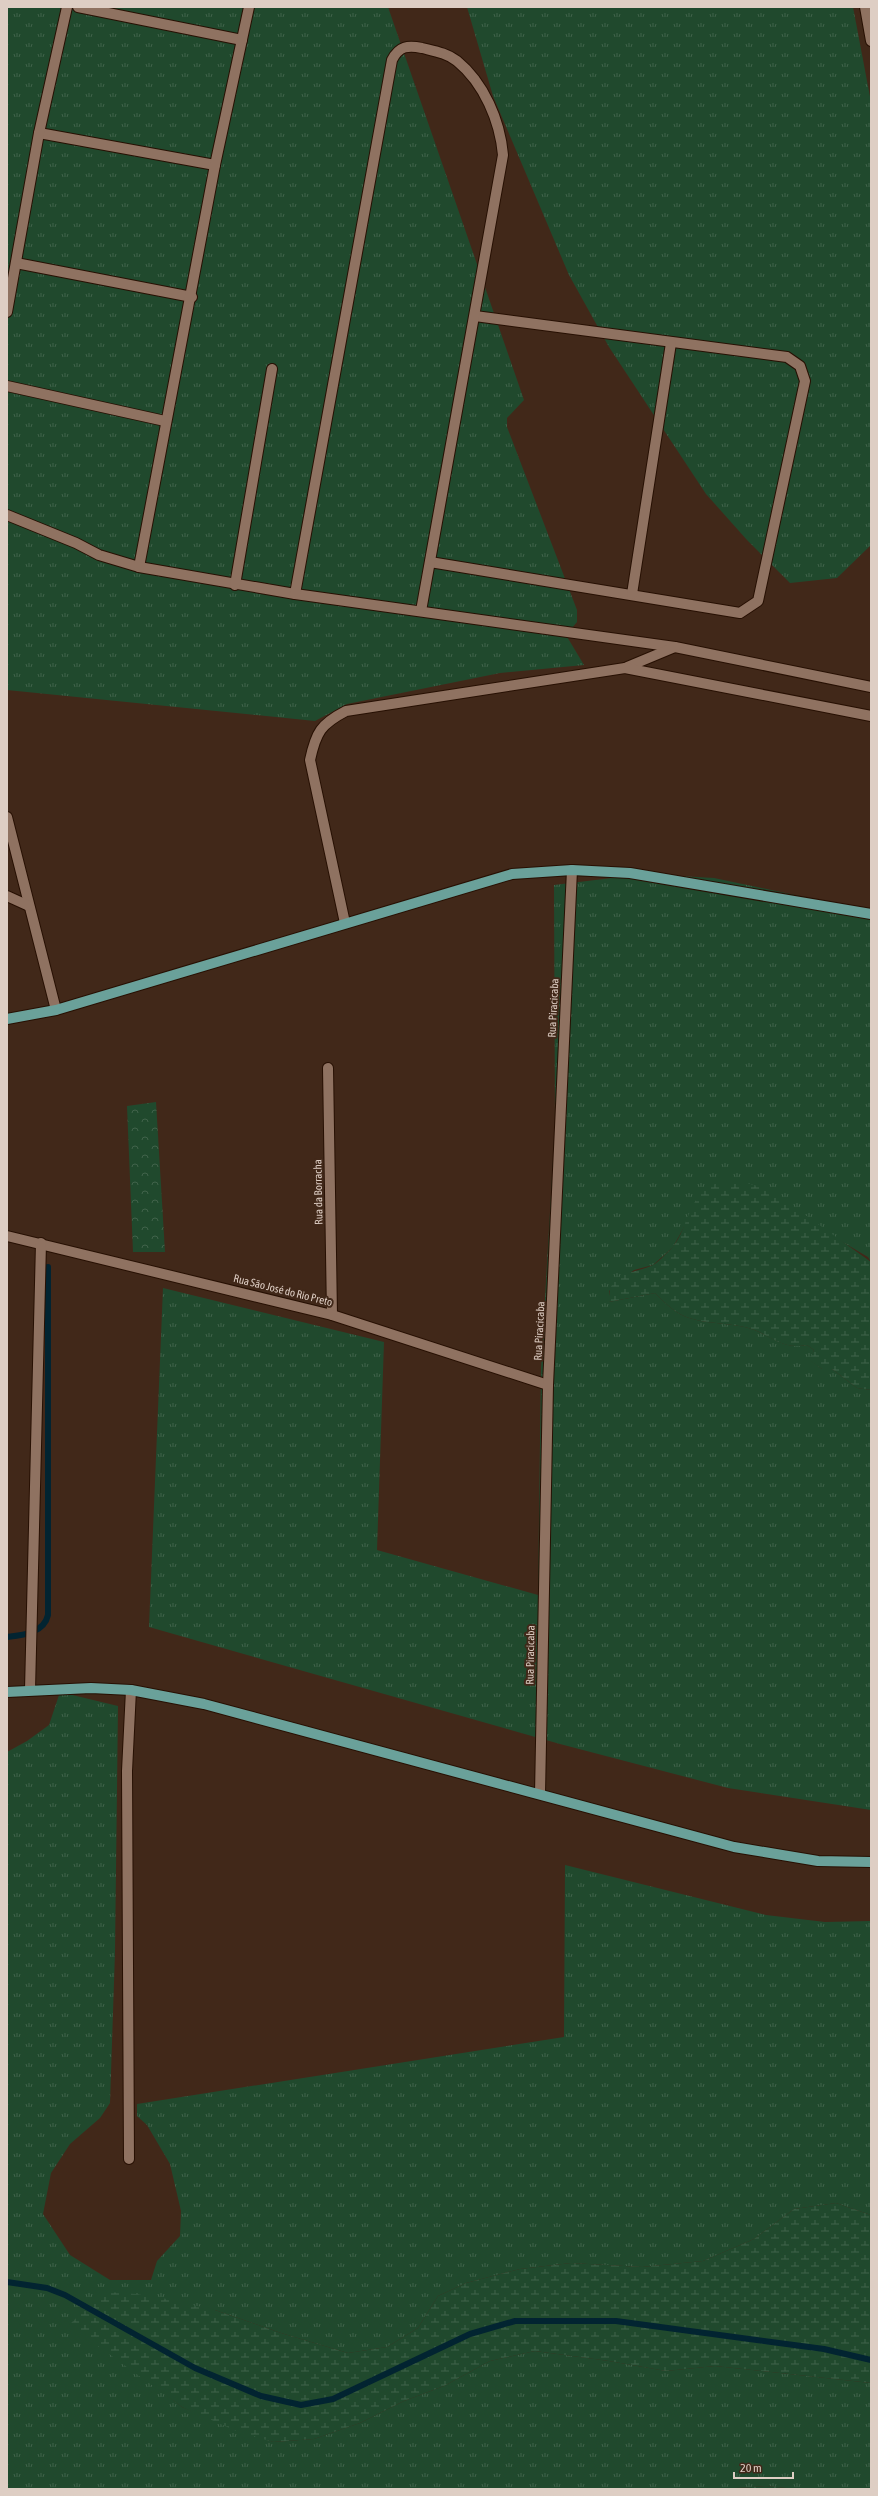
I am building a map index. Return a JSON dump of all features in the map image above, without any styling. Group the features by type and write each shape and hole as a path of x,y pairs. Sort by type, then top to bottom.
{"main road":[{"path":"7,1019 56,1010 512,874 572,870 630,873 871,914"},
{"path":"7,1692 91,1688 131,1690 204,1704 734,1847 818,1861 871,1862"}],"street":[{"path":"7,312 39,133 67,7"},
{"path":"78,7 242,40"},
{"path":"139,567 165,420 192,297 215,165 249,7"},
{"path":"865,7 871,41"},
{"path":"295,594 392,60 396,52 403,47 414,46 440,52 456,60 472,76 491,108 501,131 504,155 422,611"},
{"path":"39,133 215,165"},
{"path":"16,263 192,297"},
{"path":"430,562 632,594 740,613 758,601 805,381 800,366 787,357 671,343 475,316"},
{"path":"632,594 671,343"},
{"path":"235,585 272,369"},
{"path":"7,386 165,420"},
{"path":"7,515 76,543 99,555 139,567 235,585 295,594 675,647 871,687"},
{"path":"344,923 310,760 315,738 328,721 346,712 626,668 675,647"},
{"path":"626,668 871,716"},
{"path":"7,817 56,1010"},
{"name":"Rua Piracicaba","path":"540,1794 548,1385 572,870"},
{"path":"7,896 29,906"},
{"name":"Rua da Borracha","path":"328,1068 332,1315"},
{"name":"Rua São José do Rio Preto","path":"7,1236 41,1243 332,1315 548,1385"},
{"path":"30,1690 41,1243"},
{"path":"129,2159 127,1771 131,1690"}],"green space":[{"path":"7,7 388,7 524,400 507,418 507,427 577,610 577,622 566,635 584,665 500,673 347,704 315,721 7,690"},
{"path":"467,7 853,7 871,102 871,545 837,578 790,583 747,540 706,494 609,347 569,275 493,96"},
{"path":"645,874 714,878 871,911 871,1262 868,1257 834,1237 684,1227 673,1247 653,1265 634,1270 609,1291 609,1302 655,1293 684,1316 702,1321 741,1326 788,1345 807,1345 814,1350 810,1360 822,1369 832,1369 857,1388 871,1390 871,1810 728,1788 560,1744 149,1627 163,1288 384,1342 377,1550 538,1595 541,1368 555,1125 554,885"},
{"path":"156,1102 165,1252 133,1252 127,1106"},
{"path":"743,1182 769,1189 871,1262 871,1390 857,1388 832,1369 822,1369 809,1360 814,1350 807,1345 787,1345 759,1332 741,1326 702,1321 684,1316 655,1293 609,1302 612,1284 617,1279 623,1275 653,1265 675,1244 694,1204 699,1195 706,1188 718,1183"},
{"path":"60,1692 118,1706 115,1952 110,2103 100,2118 70,2144 51,2173 43,2214 70,2255 110,2280 151,2280 157,2261 180,2236 181,2211 170,2164 147,2125 137,2116 137,2104 564,2037 565,1865 766,1915 825,1922 871,1921 871,2215 836,2203 794,2209 754,2239 703,2261 642,2267 571,2263 520,2269 466,2283 438,2296 418,2328 387,2347 348,2353 281,2333 215,2310 134,2370 182,2407 273,2442 314,2439 360,2423 404,2401 444,2386 490,2361 535,2351 609,2361 666,2371 715,2366 871,2383 871,2489 796,2489 766,2486 720,2489 7,2489 7,1752 27,1741 49,1725"},
{"path":"836,2203 871,2215 871,2383 715,2366 666,2371 609,2361 535,2351 490,2361 444,2386 404,2401 360,2423 314,2439 273,2442 234,2430 182,2407 69,2325 101,2294 109,2292 149,2295 215,2310 281,2333 348,2353 387,2347 418,2328 438,2296 466,2283 520,2269 571,2263 642,2267 703,2261 754,2239 794,2209"},
{"path":"766,2486 796,2489 720,2489"}],"waterway":[{"path":"7,1637 32,1632 42,1626 48,1615 48,1267"},
{"path":"7,2282 47,2288 65,2295 195,2368 261,2396 301,2405 333,2399 470,2334 515,2321 616,2321 824,2349 871,2360"}]}
